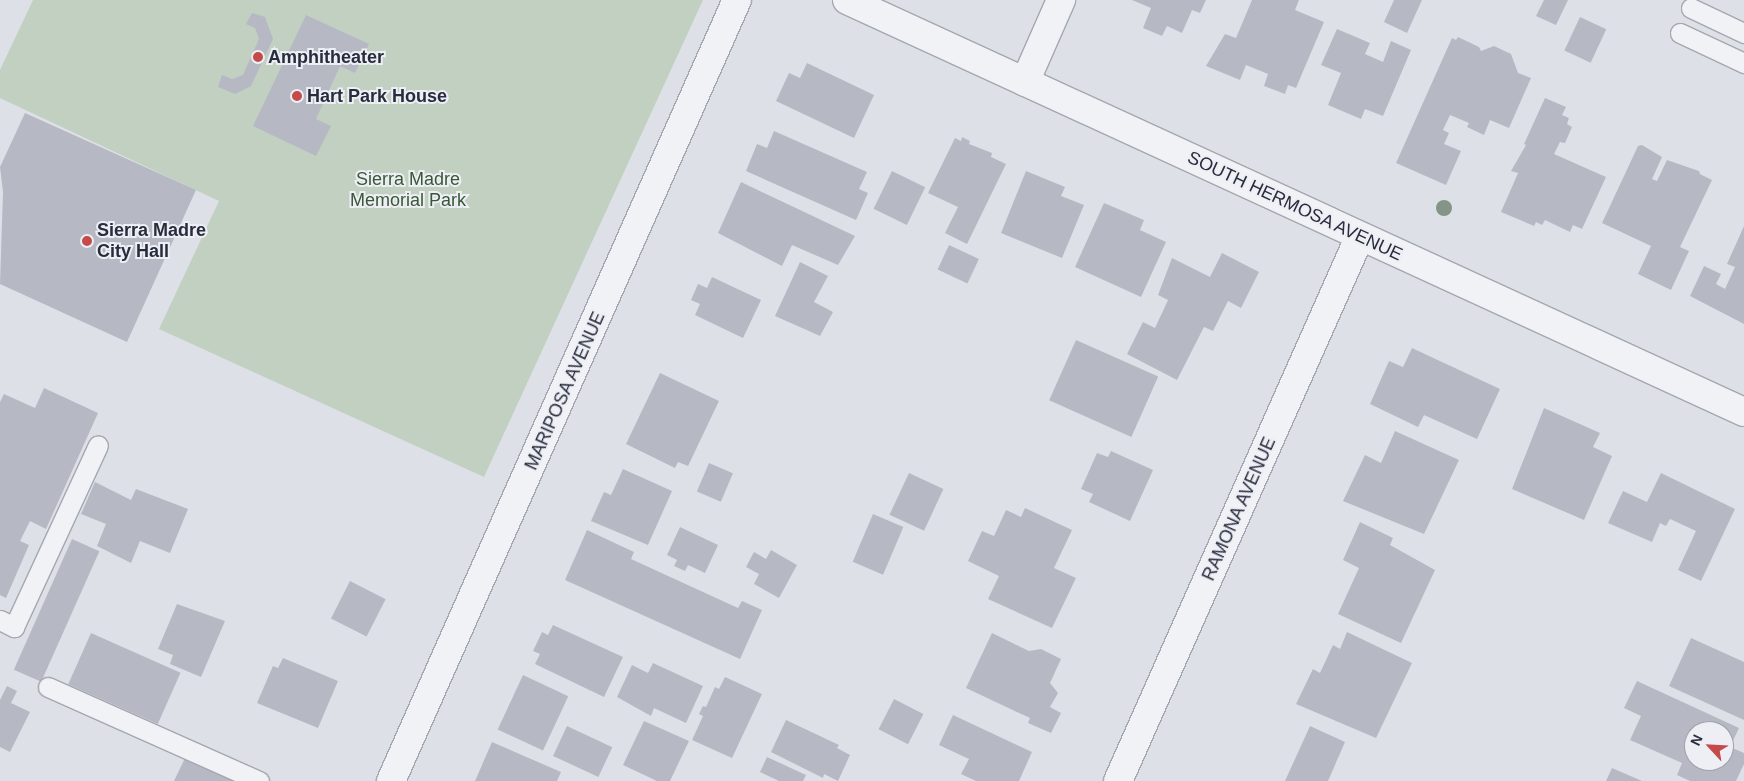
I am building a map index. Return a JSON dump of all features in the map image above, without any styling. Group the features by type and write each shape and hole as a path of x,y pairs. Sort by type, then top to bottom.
{"street":[{"name":"MARIPOSA AVENUE","path":"391,781 737,0"},
{"name":"SOUTH HERMOSA AVENUE","path":"847,0 1744,412"},
{"path":"1025,82 1061,0"},
{"name":"RAMONA AVENUE","path":"1118,781 1360,236"}],"lane":[{"path":"1690,8 1744,33"},
{"path":"1680,33 1744,63"},
{"path":"0,620 14,627 98,445"},
{"path":"48,687 259,781"}],"green space":[{"name":"Sierra Madre Memorial Park","path":"33,0 703,0 484,477 159,329 219,201 0,98 0,70"}],"building":[{"path":"1132,0 1206,0 1200,13 1192,10 1182,33 1167,26 1162,36 1143,28 1151,8"},
{"path":"1252,0 1299,0 1295,10 1324,22 1296,88 1288,85 1285,94 1264,86 1268,74 1246,65 1240,80 1206,66 1225,34 1236,38"},
{"path":"1394,0 1422,0 1407,33 1384,22"},
{"path":"1544,0 1568,0 1556,25 1536,16"},
{"name":"Amphitheater","path":"252,13 265,17 273,39 251,86 235,94 218,87 222,75 232,79 243,75 259,39 255,28 246,24"},
{"name":"Hart Park House","path":"306,15 369,44 355,73 340,66 316,119 331,126 316,156 253,126"},
{"path":"1580,17 1606,29 1591,63 1564,51"},
{"path":"1337,29 1370,43 1365,54 1383,62 1391,41 1411,50 1383,116 1365,109 1361,119 1328,105 1341,73 1321,65"},
{"path":"1458,37 1479,47 1481,51 1494,46 1511,54 1518,73 1531,78 1509,128 1490,120 1484,135 1467,127 1469,123 1450,115 1443,130 1449,133 1444,144 1461,151 1446,185 1396,163 1452,38 1456,40"},
{"path":"807,63 874,95 854,138 776,101 789,73 800,78"},
{"path":"1545,98 1566,107 1562,115 1569,118 1567,124 1572,127 1565,143 1560,142 1554,154 1606,177 1582,229 1573,225 1570,232 1545,220 1542,225 1536,222 1534,226 1501,212 1518,173 1511,171 1526,145 1524,144"},
{"name":"Sierra Madre City Hall","path":"25,113 196,190 127,342 0,284 3,192 0,167"},
{"path":"774,131 867,172 859,189 868,193 856,220 746,171 757,144 767,148"},
{"path":"962,137 970,141 969,144 992,153 991,157 1006,164 967,244 945,233 958,207 928,193 955,138 961,141"},
{"path":"1642,145 1662,157 1652,179 1657,181 1667,160 1699,171 1700,174 1712,180 1680,247 1689,251 1671,290 1638,274 1651,246 1602,223 1638,146"},
{"path":"892,171 925,187 907,225 874,209"},
{"path":"1026,171 1065,187 1061,196 1084,205 1062,258 1001,233"},
{"path":"741,182 855,236 838,265 792,245 782,266 718,233"},
{"path":"1104,203 1144,220 1140,230 1166,242 1141,297 1075,267"},
{"path":"1744,226 1744,324 1690,296 1704,266 1721,274 1716,284 1725,289 1735,267 1727,264"},
{"path":"949,245 979,259 967,283 938,269"},
{"path":"1222,253 1259,272 1241,308 1228,301 1213,331 1204,327 1177,380 1127,354 1143,322 1155,328 1168,300 1158,295 1172,258 1210,277"},
{"path":"800,262 828,276 814,302 833,312 820,336 775,316"},
{"path":"712,277 761,300 743,338 695,315 700,304 691,300 698,284 707,288"},
{"path":"1076,340 1158,377 1131,437 1049,400"},
{"path":"1412,348 1500,389 1477,439 1424,415 1418,427 1370,404 1389,361 1403,367"},
{"path":"660,373 719,401 688,466 678,462 675,468 626,444"},
{"path":"44,388 98,413 46,529 30,521 20,541 29,545 6,598 0,595 0,402 4,394 35,408"},
{"path":"1544,408 1600,433 1593,447 1612,456 1584,520 1512,489"},
{"path":"1395,431 1459,460 1424,534 1343,501 1365,455 1381,463"},
{"path":"1111,451 1153,470 1130,521 1089,502 1093,494 1081,489 1097,453 1108,457"},
{"path":"709,463 733,473 721,502 697,492"},
{"path":"623,469 672,491 648,545 591,521 604,492 611,495"},
{"path":"909,473 943,489 924,531 890,515"},
{"path":"1661,473 1735,509 1701,581 1678,570 1696,531 1670,519 1666,526 1660,523 1652,542 1608,523 1623,491 1647,502"},
{"path":"95,482 131,500 136,489 188,509 170,553 140,541 131,563 97,546 106,524 81,514"},
{"path":"1025,508 1072,530 1054,568 1076,578 1052,628 988,599 999,576 968,561 982,531 994,536 1006,510 1021,517"},
{"path":"873,514 903,527 883,575 853,562"},
{"path":"1360,522 1393,538 1390,545 1435,570 1401,643 1338,614 1359,568 1343,560"},
{"path":"680,527 718,545 705,573 688,565 685,571 674,566 677,560 667,555"},
{"path":"587,530 634,552 631,559 738,608 742,601 762,610 740,659 565,580"},
{"path":"72,539 99,551 41,682 14,670"},
{"path":"771,550 797,565 779,598 754,584 759,574 746,567 754,552 766,559"},
{"path":"350,581 386,599 367,637 331,618"},
{"path":"177,604 225,621 201,677 170,664 173,655 158,649"},
{"path":"553,625 623,657 604,697 535,664 540,654 533,651 542,632 548,635"},
{"path":"1347,632 1412,663 1376,738 1296,704 1313,669 1320,673 1333,645 1340,649"},
{"path":"91,633 181,673 158,724 68,684"},
{"path":"992,633 1029,651 1041,649 1061,659 1050,683 1058,693 1050,707 1061,713 1051,733 1028,723 1030,718 966,688"},
{"path":"1691,638 1744,662 1744,720 1669,686"},
{"path":"283,658 338,681 318,728 257,703 273,666 278,668"},
{"path":"653,663 703,686 686,723 654,708 651,716 617,697 632,665 648,673"},
{"path":"523,675 568,696 543,751 498,729"},
{"path":"725,677 762,694 732,758 692,740 703,716 699,714 703,706 706,707 715,687 719,689"},
{"path":"1637,681 1724,721 1684,721 1684,771 1734,771 1734,749 1744,753 1744,764 1736,781 1690,781 1677,775 1682,763 1630,740 1641,716 1624,708"},
{"path":"7,686 17,691 11,703 30,712 10,752 0,747 0,700"},
{"path":"894,699 923,714 908,744 879,729"},
{"path":"953,715 1032,752 1019,781 976,781 961,774 969,759 939,745"},
{"path":"786,720 839,745 837,748 850,755 838,781 824,774 823,778 771,752"},
{"path":"644,721 689,741 670,781 657,781 623,765"},
{"path":"567,726 612,747 598,777 553,756"},
{"path":"1310,726 1345,742 1328,781 1285,781"},
{"path":"1734,726 1739,728 1734,739"},
{"path":"492,742 561,772 557,781 475,781"},
{"path":"767,757 806,775 803,781 779,781 760,772"},
{"path":"185,758 236,781 174,781"},
{"path":"1612,768 1642,781 1606,781"}],"place":[{"name":"Amphitheater","path":"258,57"},
{"name":"Hart Park House","path":"297,96"},
{"name":"Sierra Madre City Hall","path":"87,241"}]}
